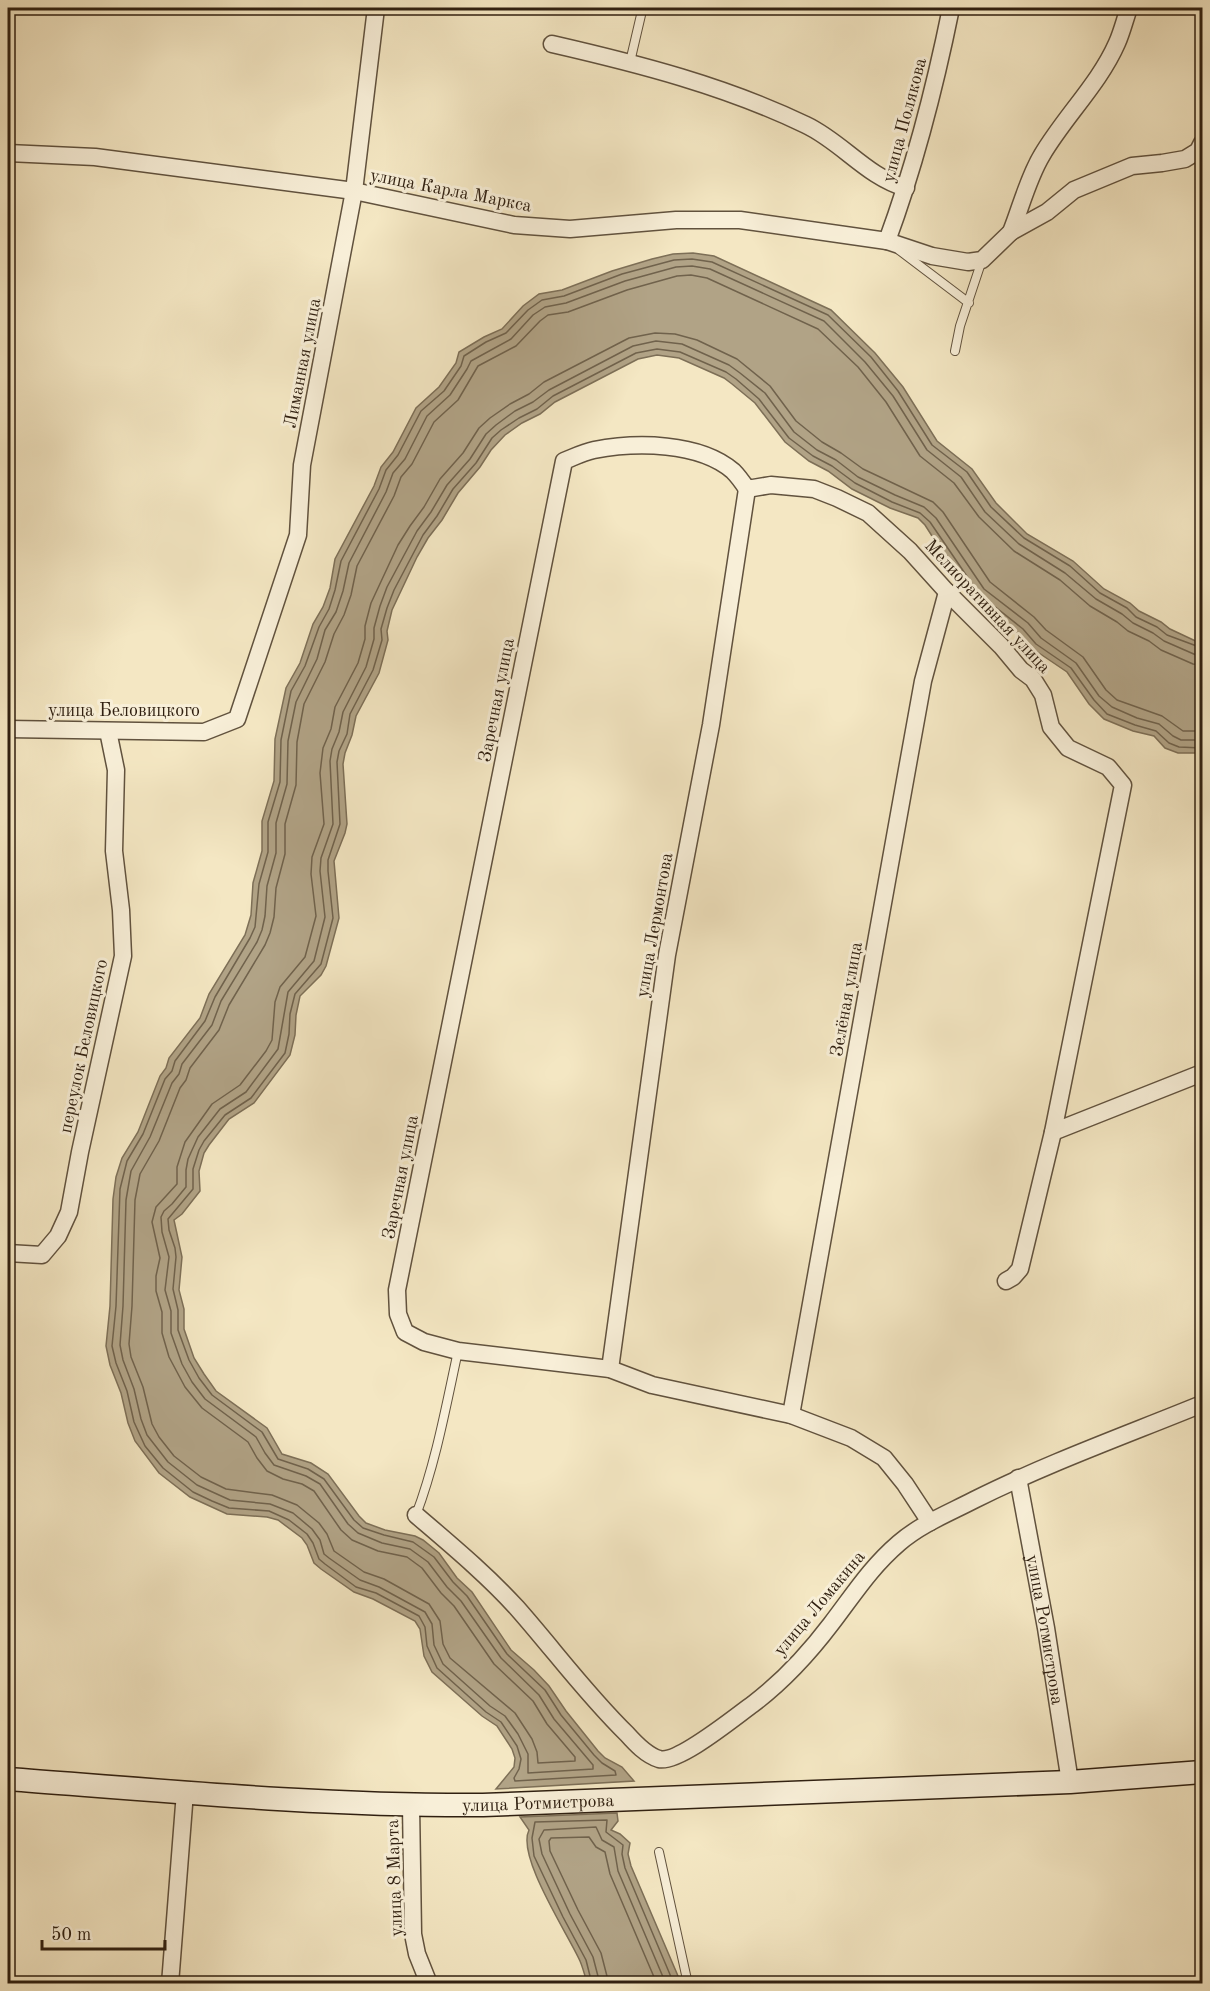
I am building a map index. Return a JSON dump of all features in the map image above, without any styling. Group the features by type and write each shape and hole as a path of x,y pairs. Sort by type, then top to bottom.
{"street":[{"name":"Лиманная улица","path":"237,719 298,535 302,465 354,191 376,8"},
{"name":"улица Полякова","path":"887,241 906,188 938,71 951,8"},
{"path":"1011,232 1041,157 1107,62 1117,43 1128,8"},
{"path":"552,44 630,62 747,98 812,128 834,141 855,160 876,174 906,188"},
{"path":"982,260 1011,232 1047,212 1074,190 1132,166 1162,164 1185,159 1198,151 1203,143"},
{"name":"улица Карла Маркса","path":"8,153 95,157 354,191 514,225 570,229 676,220 740,220 887,241 932,256 968,262 982,260"},
{"name":"Заречная улица","path":"747,489 732,471 690,449 613,447 592,450 564,461 398,1290 398,1314 405,1332 424,1342 458,1351 610,1369 652,1385 791,1415 851,1438 884,1458 905,1484 930,1522"},
{"name":"Мелиоративная улица","path":"747,489 771,485 814,489 868,513 910,551 1021,670 1033,679 1042,695 1051,727 1068,748 1108,767 1123,785 1053,1132 1020,1269 1006,1281"},
{"name":"улица Лермонтова","path":"610,1369 667,954 711,725 747,489"},
{"name":"Зелёная улица","path":"791,1415 914,733 924,681 947,592"},
{"name":"улица Беловицкого","path":"8,729 204,732 237,719"},
{"name":"переулок Беловицкого","path":"8,1253 42,1255 58,1236 69,1212 123,956 121,910 114,851 116,770 108,731"},
{"path":"1053,1132 1203,1073"},
{"name":"улица Ломакина","path":"416,1515 481,1571 516,1608 604,1712 641,1749 659,1759 673,1757 689,1749 759,1699 818,1641 863,1578 880,1560 901,1541 930,1522 1018,1478 1203,1404"},
{"name":"улица Ротмистрова","path":"1018,1478 1046,1628 1070,1782"},
{"name":"улица Ротмистрова","path":"8,1779 411,1805 483,1805 1070,1782 1203,1772"},
{"path":"170,1983 185,1792"},
{"name":"улица 8 Марта","path":"411,1805 413,1934 417,1954 429,1983"}],"lane":[{"path":"630,62 641,15"},
{"path":"887,241 969,303"},
{"path":"955,351 960,326 982,260"},
{"path":"416,1515 426,1489 439,1441 458,1351"},
{"path":"659,1852 688,1983"}],"water":[{"path":"693,253 714,256 831,310 875,353 903,387 937,441 972,469 996,503 1027,534 1073,561 1104,589 1130,603 1139,611 1202,644 1202,753 1178,753 1165,748 1154,736 1133,731 1104,719 1089,704 1067,672 1025,643 1019,634 975,599 918,518 890,508 852,489 828,471 809,461 785,442 755,403 732,384 724,378 679,358 657,355 638,359 555,402 505,435 458,493 417,557 392,610 387,631 388,640 379,673 356,716 345,753 343,764 347,824 334,861 339,918 326,966 321,975 300,996 290,1055 254,1103 229,1119 209,1145 199,1171 200,1191 182,1214 174,1220 182,1257 179,1290 184,1309 184,1329 194,1358 216,1391 267,1428 282,1454 311,1463 328,1474 366,1523 385,1530 415,1536 439,1553 457,1578 472,1592 511,1650 549,1686 598,1751 605,1758 622,1767 634,1781 496,1789 514,1767 515,1758 512,1749 497,1726 482,1716 432,1672 424,1656 420,1629 415,1621 373,1599 354,1592 321,1569 314,1563 302,1538 278,1520 227,1514 190,1497 159,1473 135,1441 106,1346 110,1306 113,1199 122,1158 138,1132 169,1058 200,1018 209,994 245,935 251,915 253,883 262,851 262,821 274,781 275,739 286,688 300,663 313,624 323,607 330,588 335,559 374,486 381,467 393,452 416,408 439,387 456,363 459,352 502,329 523,306 539,294 562,290 652,259 673,254"},
{"path":"617,1813 618,1821 611,1830 630,1843 628,1854 631,1866 681,1983 587,1983 580,1961 536,1876 527,1842 529,1830 520,1817"}]}
